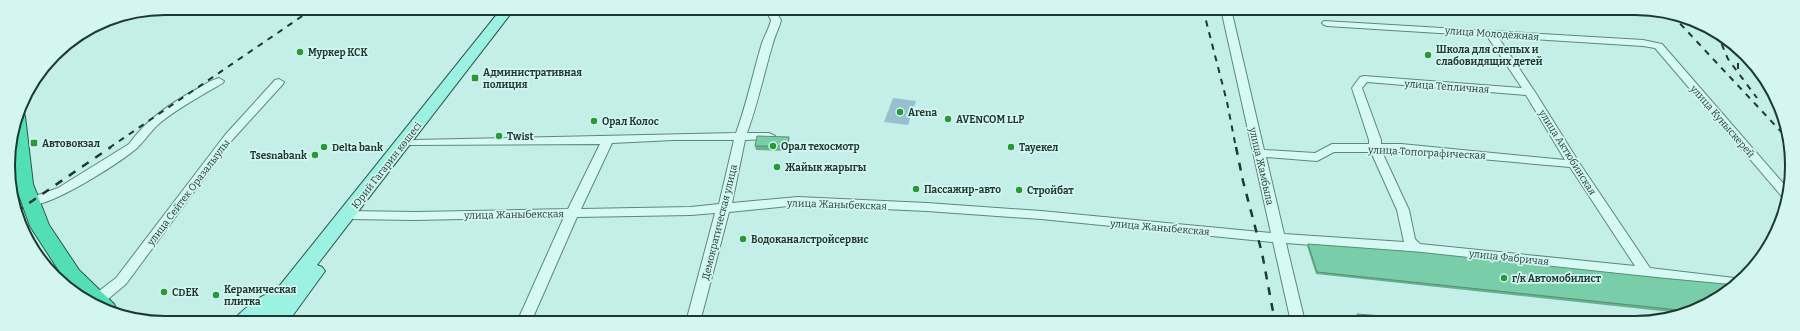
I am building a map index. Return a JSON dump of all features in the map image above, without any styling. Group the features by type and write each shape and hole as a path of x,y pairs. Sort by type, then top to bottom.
{"highway":[{"path":"18,134 24,184 40,226 72,275 94,298"}],"main road":[{"name":"Юрий Гагарин көшесі","path":"282,316 315,272 353,215 503,15"},
{"name":"Юрий Гагарин көшесі","path":"267,316 293,282 353,215 414,143 513,15"},
{"path":"292,316 305,296 315,272"},
{"path":"250,316 293,282"}],"street":[{"name":"Демократическая улица","path":"695,316 720,216 725,207 740,137 752,104 768,41 774,30 776,20 773,15"},
{"name":"улица Жамбыла","path":"1227,15 1297,316"},
{"name":"улица Молодёжная","path":"1327,23 1643,43 1658,46"},
{"name":"улица Актюбинская","path":"1490,33 1530,92 1574,164 1646,272"},
{"name":"улица Куныскерей","path":"1658,46 1783,190"},
{"path":"31,202 62,191 84,178 133,146 141,135 156,120 185,100 219,80"},
{"name":"улица Тепличная","path":"1375,148 1375,140 1357,88 1364,80 1530,92"},
{"name":"улица Сейтек Оразалыулы","path":"103,302 121,281 229,137 279,82"},
{"path":"414,143 769,136"},
{"path":"527,316 572,213 608,140"},
{"name":"улица Топографическая","path":"1259,153 1317,157 1332,148 1400,148 1574,164"},
{"path":"1375,148 1403,210 1409,240 1416,248"},
{"name":"улица Жаныбекская","path":"353,215 416,216 691,211 798,201 927,207 1278,238"},
{"name":"улица Фабричая","path":"1278,238 1416,248 1731,281"}],"shaded area":[{"name":"Arena","path":"893,98 916,101 908,125 884,122"}],"building":[{"path":"757,136 789,137 788,146 755,146"},
{"name":"г/к Автомобилист","path":"1308,244 1417,252 1727,284 1710,296 1692,305 1677,310 1317,272"},
{"path":"1357,314 1383,316 1358,316"}],"railway":[{"path":"109,148 304,15"},
{"path":"1205,15 1227,102 1236,148"},
{"path":"1678,22 1781,132"},
{"path":"1721,42 1728,59 1757,98"},
{"path":"1738,56 1738,72"},
{"path":"21,208 111,147"},
{"path":"1236,147 1243,181 1262,253 1274,316"}],"place":[{"name":"Муркер КСК","path":"300,52"},
{"name":"Школа для слепых и слабовидящих детей","path":"1428,55"},
{"name":"Административная полиция","path":"475,78"},
{"name":"Arena","path":"900,112"},
{"name":"AVENCOM LLP","path":"948,119"},
{"name":"Орал Колос","path":"594,121"},
{"name":"Twist","path":"499,136"},
{"name":"Автовокзал","path":"34,143"},
{"name":"Орал техосмотр","path":"773,146"},
{"name":"Delta bank","path":"324,147"},
{"name":"Тауекел","path":"1011,147"},
{"name":"Tsesnabank","path":"315,155"},
{"name":"Жайык жарыгы","path":"777,167"},
{"name":"Пассажир-авто","path":"916,189"},
{"name":"Стройбат","path":"1019,190"},
{"name":"Водоканалстройсервис","path":"743,239"},
{"name":"г/к Автомобилист","path":"1504,278"},
{"name":"CDEK","path":"164,292"},
{"name":"Керамическая плитка","path":"216,295"}]}
